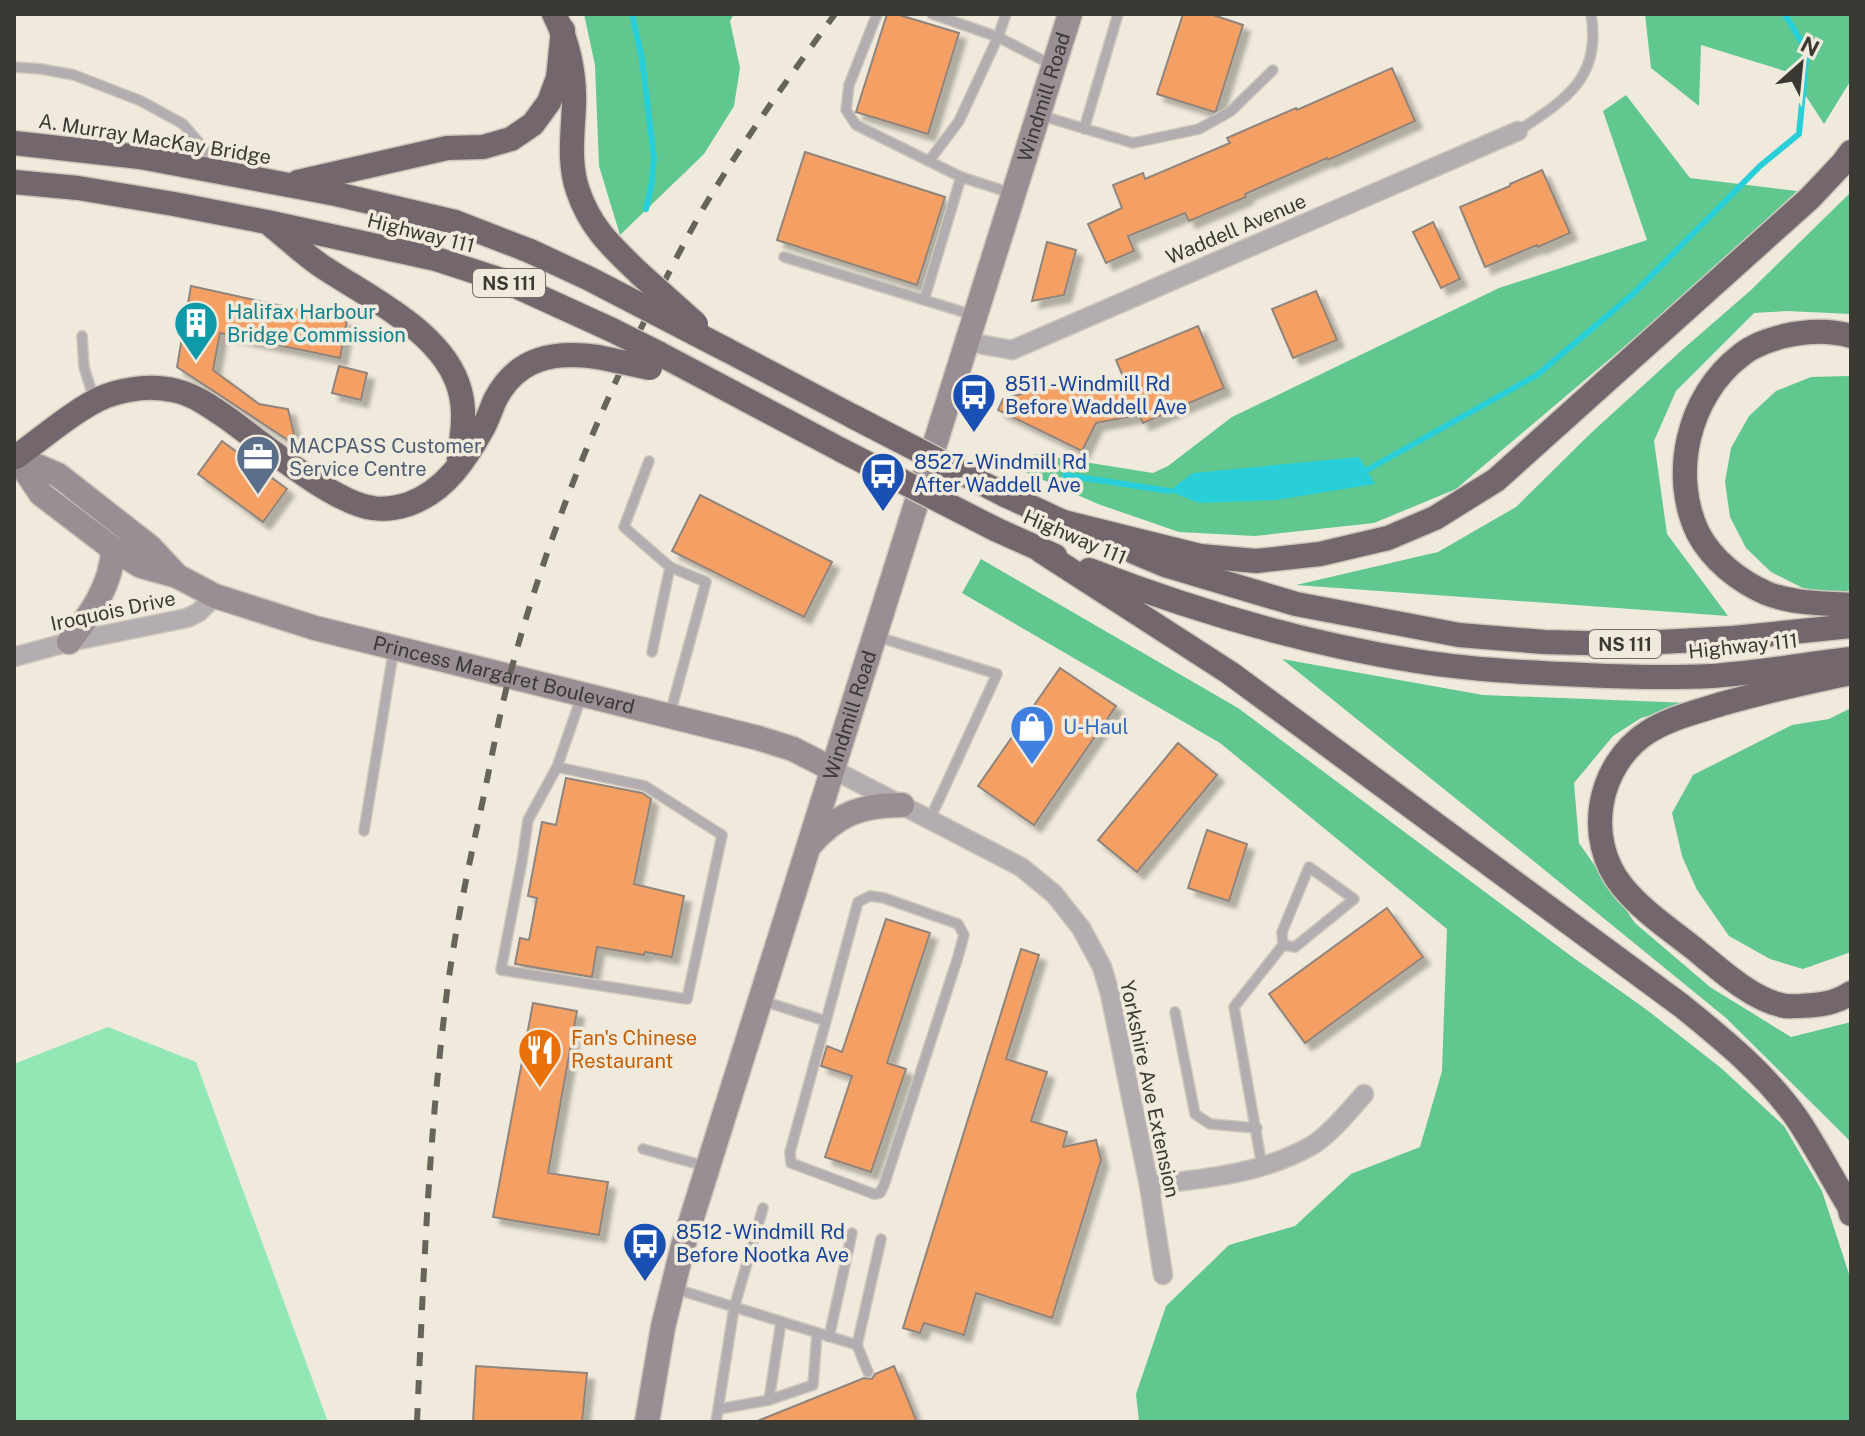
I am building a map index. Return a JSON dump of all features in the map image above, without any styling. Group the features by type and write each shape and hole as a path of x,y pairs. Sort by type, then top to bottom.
{"highway":[{"path":"288,185 447,148 483,147 511,139 533,124 549,102 558,78 558,22"},
{"path":"558,22 572,69 575,99 572,146 577,189 599,233 725,349"},
{"name":"A. Murray MacKay Bridge","path":"14,143 140,157 288,185"},
{"path":"1059,521 1200,556 1256,561 1320,554 1388,538 1435,518 1496,480 1810,198 1851,152"},
{"name":"Highway 111","path":"14,182 78,188 241,217 402,251 470,269 521,288 612,330 654,361 713,383 1041,551 1145,592 1257,627 1324,644 1416,661 1534,673 1660,678 1715,676 1851,659"},
{"name":"Highway 111","path":"288,185 430,215 530,251 1059,521 1165,565 1296,604 1459,635 1544,642 1624,644 1733,638 1851,626"},
{"path":"267,222 318,263 421,332 439,350 460,388 463,407 463,432 457,468"},
{"path":"1851,336 1814,332 1794,334 1764,342 1740,355 1710,387 1698,409 1684,470 1686,494 1699,534 1725,567 1768,594 1796,601 1851,605"},
{"path":"15,456 104,397 129,390 154,388 179,391 205,403 309,477 351,502 371,508 391,509 412,503 449,479 484,426 496,398 509,380 525,366 555,355 654,361"},
{"path":"1041,551 1230,673 1717,1034 1760,1074 1797,1120 1851,1214"},
{"path":"1851,673 1686,714 1647,732 1622,755 1613,769 1601,800 1599,816 1604,853 1621,885 1636,901 1752,992 1784,1006 1820,1006 1851,993"}],"main road":[{"name":"Windmill Road","path":"647,1422 663,1327 683,1246 1070,14"},
{"name":"Princess Margaret Boulevard","path":"15,456 41,494 113,549 141,566 177,576 215,596 315,628 793,749 832,769"},
{"name":"Princess Margaret Boulevard","path":"15,456 58,475 150,547 177,576"},
{"path":"69,642 97,601 109,575 113,549"},
{"path":"808,848 824,829 851,813 866,807 902,805"}],"street":[{"name":"Waddell Avenue","path":"968,342 1012,350 1518,131"},
{"name":"Iroquois Drive","path":"14,657 69,642 187,618 199,612 215,596"},
{"name":"Yorkshire Ave Extension","path":"832,769 1021,867 1054,894 1081,928 1102,967 1110,994 1149,1185 1163,1275"},
{"path":"1149,1185 1220,1178 1262,1166 1313,1145 1364,1094"}],"lane":[{"path":"877,14 849,85 846,110 856,125 961,177 1015,194"},
{"path":"932,14 998,37 1054,66"},
{"path":"929,161 959,121 1006,14"},
{"path":"1084,129 1118,14"},
{"path":"1518,131 1563,101 1584,76 1593,53 1591,14"},
{"path":"14,67 74,75 141,101 183,124 224,173"},
{"path":"1039,115 1133,143 1199,129 1231,111 1273,70"},
{"path":"924,300 961,177"},
{"path":"784,257 976,316"},
{"path":"82,336 84,367 95,402"},
{"path":"649,461 624,527 670,567 706,582 669,716"},
{"path":"652,652 670,567"},
{"path":"875,636 997,674 930,819"},
{"path":"364,831 394,648"},
{"path":"557,767 645,786 722,835 687,999 501,970 528,820 557,767 582,695"},
{"path":"1262,1166 1234,1007 1283,945 1282,932 1309,867 1354,899 1295,947 1283,945"},
{"path":"870,896 884,898 958,924 964,935 958,957 880,1193 874,1194 791,1163 790,1152 826,1021 858,902 870,896"},
{"path":"760,1000 826,1021"},
{"path":"1175,1012 1195,1114 1210,1124 1257,1128"},
{"path":"643,1149 708,1167"},
{"path":"716,1422 734,1308 763,1208"},
{"path":"829,1337 852,1233"},
{"path":"868,1372 857,1345 881,1239"},
{"path":"672,1288 857,1345"},
{"path":"769,1400 781,1322"},
{"path":"719,1409 769,1400 813,1385 817,1333"}],"green space":[{"path":"584,14 734,14 730,21 740,68 734,106 704,154 620,235 599,166 595,65"},
{"path":"1645,14 1851,14 1851,80 1824,124 1791,73 1701,45 1699,106 1651,68"},
{"path":"1626,95 1690,178 1797,191 1690,291 1456,489 1374,523 1255,536 1179,532 1098,504 1025,472 1034,454 1153,473 1168,466 1232,417 1499,288 1647,240 1603,111"},
{"path":"1851,192 1851,314 1754,313 1676,391 1654,441 1667,534 1728,616 1296,585 1438,552 1516,507 1591,433 1751,290"},
{"path":"1851,376 1851,590 1837,593 1803,588 1771,572 1746,548 1730,517 1725,482 1731,448 1749,416 1776,391 1811,377"},
{"path":"981,559 1238,708 1647,1010 1721,1068 1784,1126 1822,1191 1850,1277 1851,1422 1139,1422 1136,1394 1166,1306 1229,1245 1295,1226 1351,1174 1420,1147 1442,1071 1447,929 1220,743 962,593"},
{"path":"1282,659 1483,695 1690,703 1641,718 1613,736 1574,783 1579,843 1635,923 1710,987 1791,1037 1851,1022 1851,1142 1726,1018"},
{"path":"1851,708 1851,952 1803,969 1770,959 1729,936 1697,890 1682,856 1672,813 1693,775 1792,725 1829,719"},
{"path":"108,1027 196,1062 328,1422 14,1422 14,1064"}],"water":[{"path":"1359,457 1375,484 1276,500 1199,503 1169,491 1193,473"}],"building":[{"path":"887,14 959,33 928,134 856,112"},
{"path":"1183,14 1210,14 1243,25 1214,112 1157,94"},
{"path":"1392,68 1415,121 1189,221 1185,213 1128,236 1134,251 1106,263 1088,224 1122,208 1113,185 1143,173 1145,179 1230,143 1227,138"},
{"path":"805,152 945,197 917,285 777,240"},
{"path":"1542,170 1570,233 1485,267 1460,207"},
{"path":"1433,222 1460,279 1441,288 1413,232"},
{"path":"1047,242 1076,250 1064,295 1032,301"},
{"name":"Halifax Harbour Bridge Commission","path":"191,286 347,320 340,358 220,333 213,370 259,404 288,409 297,446 177,367"},
{"path":"1316,291 1337,340 1293,358 1272,309"},
{"path":"1198,326 1224,388 1143,423 1139,415 1096,423 1082,451 998,410 1003,399 1065,382 1068,392 1125,381 1116,360"},
{"path":"339,366 367,373 361,400 332,393"},
{"path":"222,441 287,489 263,522 198,474"},
{"path":"700,495 832,562 804,617 672,551"},
{"path":"1060,668 1116,706 1034,825 978,786"},
{"path":"1178,743 1217,775 1137,872 1098,840"},
{"path":"566,778 642,793 651,799 634,884 684,896 672,957 597,947 592,977 515,964 520,938 529,940 537,898 528,896 542,822 556,825"},
{"path":"1207,830 1247,844 1229,901 1188,888"},
{"path":"1387,908 1423,957 1305,1043 1269,994"},
{"path":"886,919 930,933 887,1063 906,1069 871,1172 825,1157 852,1076 821,1066 827,1046 842,1052"},
{"path":"1021,949 1039,955 1006,1059 1047,1072 1031,1121 1067,1132 1063,1147 1096,1140 1101,1160 1052,1318 976,1293 964,1335 924,1323 920,1333 903,1328"},
{"path":"533,1003 577,1011 548,1173 608,1182 599,1235 493,1217"},
{"path":"476,1366 587,1373 582,1422 473,1422"},
{"path":"894,1366 917,1422 755,1422 864,1378 872,1379 875,1374"}],"waterway":[{"path":"632,14 642,59 654,159 646,209"},
{"path":"1367,470 1537,375 1633,294 1760,166 1799,134 1807,52 1785,14"},
{"path":"1065,475 1169,491"}],"railway":[{"path":"417,1422 430,1168 447,989 499,721 522,632 586,451 666,277 735,157 835,14"}],"place":[{"name":"Halifax Harbour Bridge Commission","path":"196,362"},
{"name":"8511 - Windmill Rd Before Waddell Ave","path":"974,434"},
{"name":"MACPASS Customer Service Centre","path":"258,496"},
{"name":"8527 - Windmill Rd After Waddell Ave","path":"883,513"},
{"name":"U-Haul","path":"1032,766"},
{"name":"Fan's Chinese Restaurant","path":"540,1089"},
{"name":"8512 - Windmill Rd Before Nootka Ave","path":"645,1283"}]}
